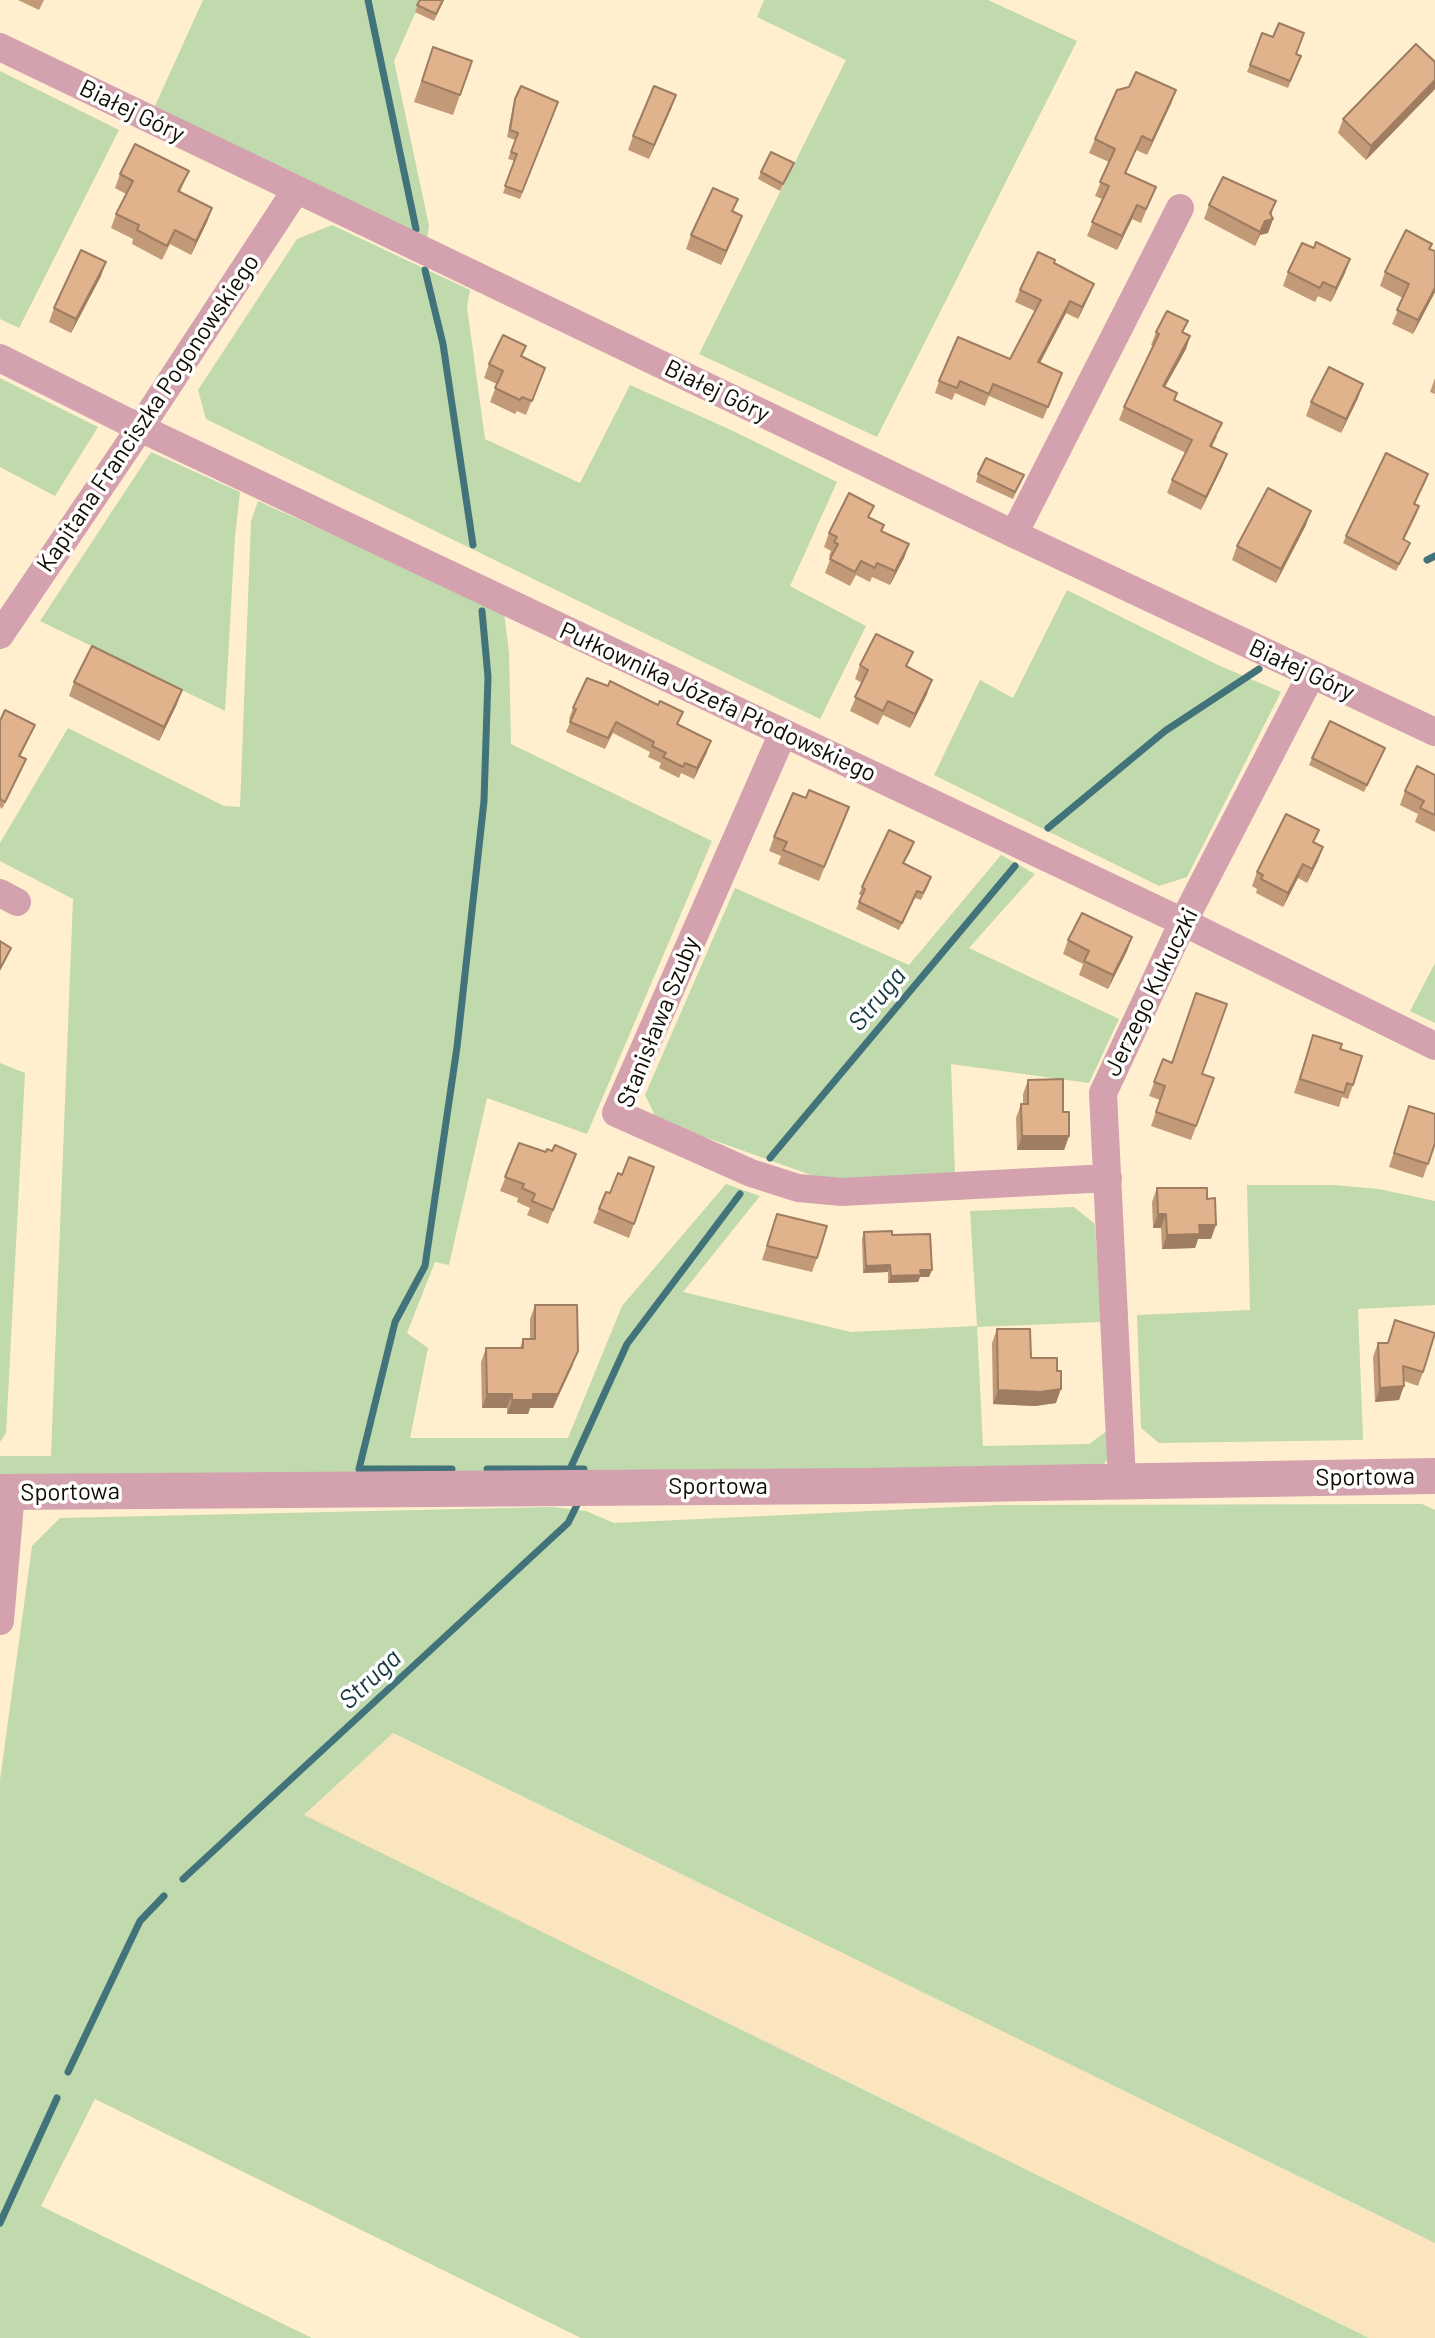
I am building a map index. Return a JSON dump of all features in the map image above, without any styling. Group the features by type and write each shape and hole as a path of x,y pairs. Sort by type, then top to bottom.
{"street":[{"name":"Białej Góry","path":"0,47 1014,534 1435,732"},
{"name":"Kapitana Franciszka Pogonowskiego","path":"0,635 296,190"},
{"path":"1014,534 1180,208"},
{"name":"Pułkownika Józefa Płodowskiego","path":"0,358 140,428 1183,922 1435,1046"},
{"name":"Jerzego Kukuczki","path":"1122,1480 1103,1093 1183,922 1311,675"},
{"name":"Stanisława Szuby","path":"783,733 616,1113 751,1173 798,1188 842,1192 1108,1178"},
{"name":"Sportowa","path":"6,1492 864,1486 1435,1476"},
{"path":"0,1621 6,1492"}],"shaded area":[{"path":"392,1733 1435,2243 1435,2338 1369,2338 304,1816"}],"green space":[{"path":"203,0 421,0 394,61 429,226 427,239 155,106"},
{"path":"764,0 988,0 1077,41 877,437 699,354 846,60 757,17"},
{"path":"0,71 119,130 19,328 0,319"},
{"path":"332,225 470,290 467,307 485,439 580,483 630,385 837,482 790,586 866,626 820,719 206,419 198,390 297,239"},
{"path":"0,378 98,427 55,496 0,467"},
{"path":"151,452 240,492 225,711 40,621"},
{"path":"258,501 504,612 509,653 511,744 712,841 587,1134 487,1098 449,1265 435,1262 407,1333 428,1348 410,1438 568,1438 622,1306 726,1184 760,1196 683,1292 851,1332 977,1326 970,1211 1074,1207 1095,1224 1101,1322 977,1327 983,1446 1089,1444 1107,1431 1111,1455 1102,1466 0,1480 0,1456 51,1456 73,899 0,861 0,843 68,728 224,806 240,807 251,521"},
{"path":"1067,590 1218,665 1281,692 1187,877 1159,886 934,775 980,680 1013,698"},
{"path":"1001,855 1035,874 969,948 1119,1019 1089,1083 951,1064 955,1176 825,1180 657,1120 645,1095 735,888 909,965"},
{"path":"1435,963 1435,1023 1410,1011"},
{"path":"0,1063 25,1073 6,1433 0,1442"},
{"path":"1247,1185 1334,1185 1379,1189 1435,1201 1435,1305 1358,1309 1363,1440 1159,1443 1141,1428 1137,1315 1250,1310"},
{"path":"1422,1504 1435,1510 1435,2243 393,1733 304,1815 1369,2338 581,2338 95,2099 41,2206 312,2338 0,2338 0,1780 32,1546 60,1518 552,1507 586,1511 614,1523 998,1505"}],"building":[{"path":"420,0 443,0 436,14 417,5"},
{"path":"1279,23 1304,33 1296,54 1301,56 1290,81 1250,65 1262,33 1273,37"},
{"path":"1416,44 1435,62 1435,80 1371,146 1343,119"},
{"path":"433,47 472,61 460,95 422,81"},
{"path":"1136,72 1176,90 1152,141 1142,136 1125,173 1156,187 1146,209 1137,205 1122,236 1092,222 1109,186 1100,182 1115,149 1095,139 1117,90 1129,87"},
{"path":"521,86 558,102 522,192 505,186 517,154 511,152 518,133 510,130 515,99"},
{"path":"654,86 676,95 654,145 633,136"},
{"path":"135,144 189,171 178,191 212,208 196,241 175,230 167,246 137,230 139,225 116,214 133,181 120,174"},
{"path":"771,152 794,163 783,184 761,172"},
{"path":"1223,177 1276,201 1270,213 1273,219 1265,221 1260,232 1209,205"},
{"path":"713,188 738,199 732,211 742,216 726,251 691,235"},
{"path":"1406,230 1432,244 1429,249 1435,251 1435,288 1418,320 1397,310 1409,284 1385,272"},
{"path":"1316,242 1350,259 1336,288 1323,282 1320,288 1288,272 1302,243 1314,248"},
{"path":"81,250 106,262 76,319 54,308"},
{"path":"1038,252 1094,284 1082,307 1070,301 1038,362 1062,373 1048,407 993,384 989,394 960,381 957,388 939,381 958,337 1010,359 1041,300 1020,290"},
{"path":"1167,311 1188,321 1182,332 1190,336 1163,386 1177,393 1174,400 1222,423 1210,446 1227,454 1206,497 1172,480 1192,440 1124,407"},
{"path":"503,335 526,346 521,356 545,368 532,401 522,397 520,400 495,388 503,371 489,364"},
{"path":"1329,367 1363,384 1346,419 1311,402"},
{"path":"1386,453 1428,474 1414,504 1419,506 1403,539 1410,543 1399,564 1346,536"},
{"path":"986,458 1024,475 1015,492 978,474"},
{"path":"1268,488 1311,511 1281,569 1237,546"},
{"path":"849,493 874,506 868,517 884,525 881,531 909,544 895,571 877,563 875,568 861,561 855,572 830,559 838,544 834,542 837,537 829,533"},
{"path":"876,634 913,652 906,666 932,680 915,714 888,701 883,711 855,697 868,670 860,665"},
{"path":"92,646 182,690 164,727 74,682"},
{"path":"587,678 608,686 610,681 658,705 660,701 683,712 677,724 711,741 697,768 685,763 683,767 663,757 666,753 652,746 654,742 616,722 608,738 570,722"},
{"path":"5,710 35,725 19,756 26,759 5,802 0,799 0,721"},
{"path":"1330,721 1385,748 1367,785 1312,758"},
{"path":"1417,766 1435,775 1435,815 1420,808 1424,801 1405,791"},
{"path":"809,790 849,807 824,867 783,850 787,842 774,837 793,793 806,798"},
{"path":"1286,814 1319,830 1313,842 1323,847 1312,869 1303,864 1288,893 1261,879 1263,875 1257,872"},
{"path":"889,830 914,842 903,863 931,877 923,893 917,891 902,923 859,902 865,889 862,887"},
{"path":"1082,913 1132,937 1113,975 1084,961 1089,951 1068,940"},
{"path":"0,941 11,948 0,969"},
{"path":"1196,993 1227,1004 1202,1074 1214,1078 1196,1126 1156,1112 1165,1086 1154,1082 1163,1059 1172,1063"},
{"path":"1313,1035 1342,1044 1340,1049 1362,1056 1353,1085 1347,1083 1344,1093 1300,1079"},
{"path":"1063,1079 1063,1112 1069,1112 1069,1136 1022,1136 1021,1104 1028,1104 1028,1080"},
{"path":"1409,1106 1435,1114 1435,1143 1428,1164 1394,1153"},
{"path":"519,1143 546,1152 547,1149 552,1151 555,1145 576,1154 553,1210 532,1201 535,1194 522,1188 524,1184 505,1177"},
{"path":"629,1157 654,1167 634,1224 599,1209 618,1173 622,1175"},
{"path":"1157,1188 1207,1188 1207,1199 1215,1198 1216,1225 1199,1225 1200,1234 1167,1235 1166,1214 1158,1214"},
{"path":"777,1214 827,1226 817,1258 767,1246"},
{"path":"892,1231 892,1235 930,1234 932,1270 920,1270 921,1275 891,1276 890,1265 866,1266 864,1232"},
{"path":"535,1305 577,1305 578,1351 558,1394 533,1394 533,1400 512,1400 512,1394 487,1394 486,1348 523,1348 523,1339 535,1339"},
{"path":"1395,1320 1435,1333 1423,1372 1403,1366 1404,1386 1380,1388 1378,1343 1388,1343"},
{"path":"997,1329 1030,1329 1031,1358 1057,1358 1061,1389 1040,1392 998,1390"}],"waterway":[{"path":"368,0 416,229"},
{"path":"425,270 443,344 473,545"},
{"name":"Struga","path":"1427,560 1435,556"},
{"path":"452,1469 359,1469 395,1322 425,1266 457,1047 484,801 488,677 482,611"},
{"name":"Struga","path":"1048,828 1165,731 1259,669"},
{"name":"Struga","path":"770,1158 1015,866"},
{"name":"Struga","path":"570,1469 627,1344 740,1194"},
{"path":"487,1469 584,1469"},
{"name":"Struga","path":"183,1879 568,1523 577,1505"},
{"name":"Struga","path":"68,2072 140,1921 164,1896"},
{"name":"Struga","path":"0,2223 57,2098"}]}
